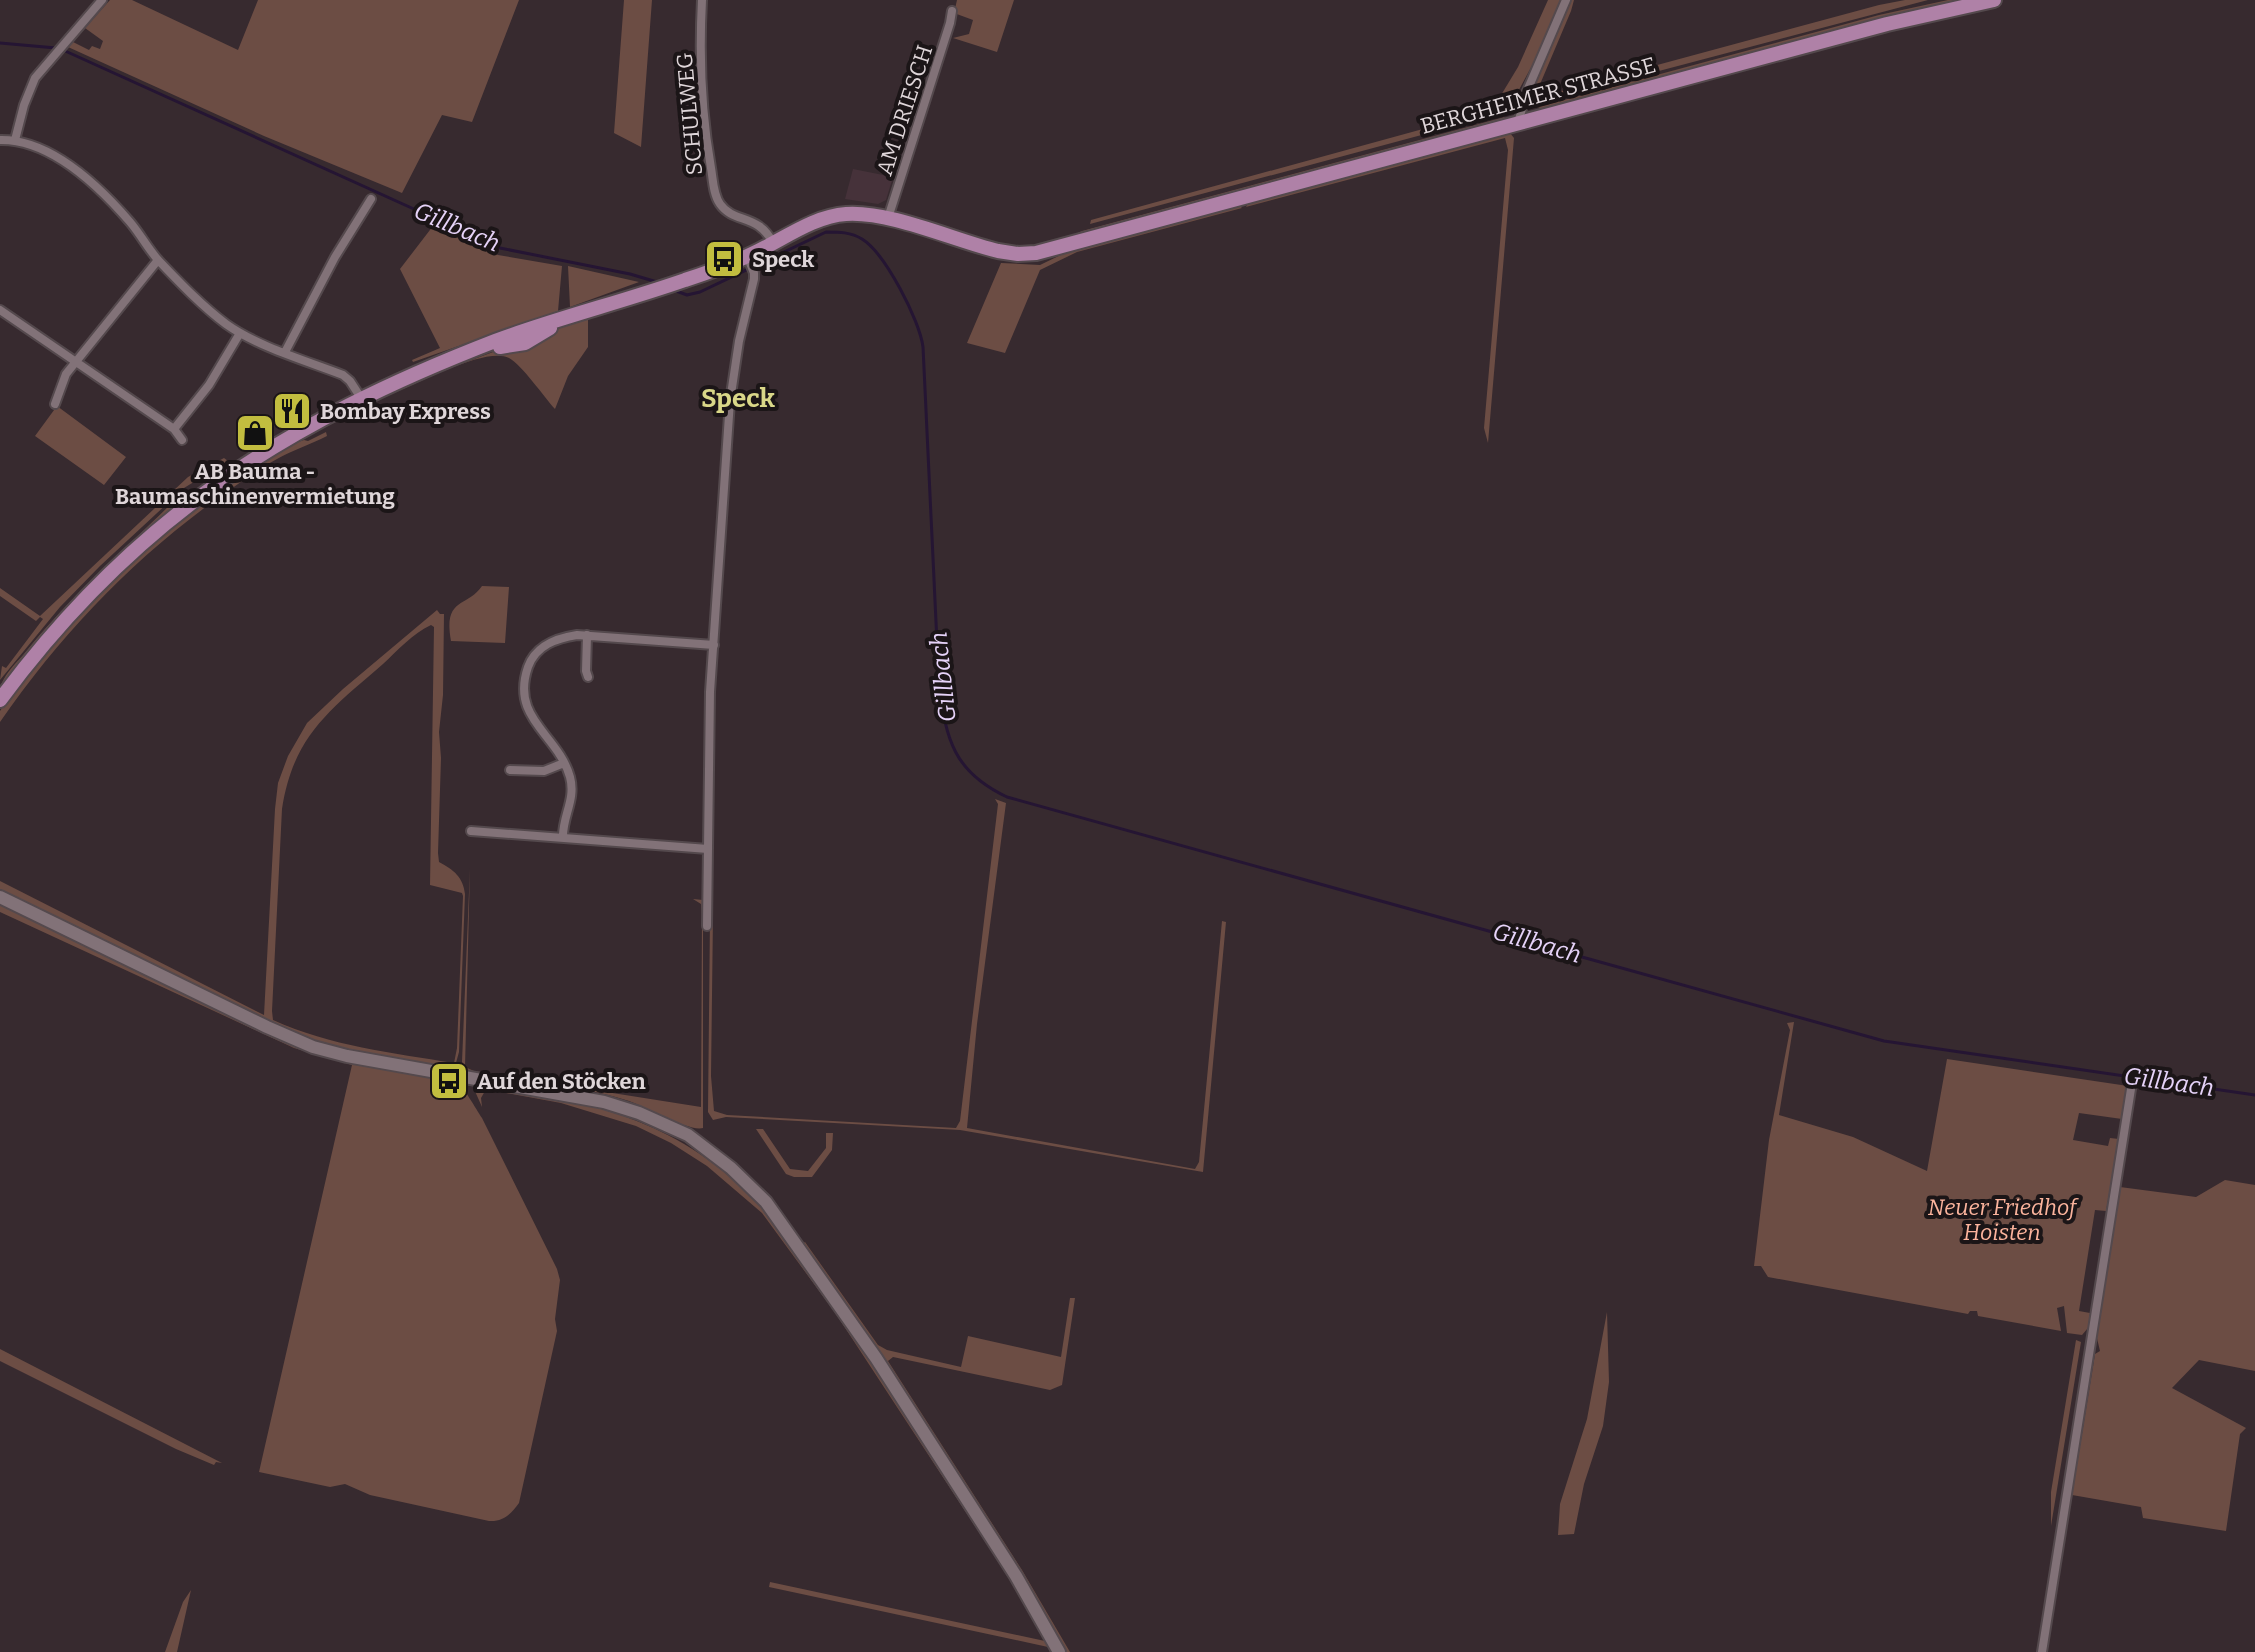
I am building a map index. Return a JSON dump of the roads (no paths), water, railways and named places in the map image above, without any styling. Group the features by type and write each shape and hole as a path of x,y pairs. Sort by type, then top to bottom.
{"main road":[{"name":"BERGHEIMER STRASSE","path":"0,700 36,652 80,602 167,520 264,451 361,398 459,357 525,343 568,318 672,285 747,256 818,221 861,214 888,218 963,242 1018,254 1036,253 1887,24 1994,0"},
{"path":"0,897 313,1047 347,1056 604,1102 688,1135 714,1154 766,1202 867,1345 1016,1576 1059,1652"}],"street":[{"path":"15,140 31,85 102,0"},
{"name":"SCHULWEG","path":"702,0 702,101 717,198 726,210 765,228 773,243"},
{"path":"1518,123 1527,91 1566,0"},
{"name":"AM DRIESCH","path":"888,218 952,11"},
{"path":"0,140 15,140 57,157 87,180 131,224 158,260 208,308 240,333 343,375 361,398"},
{"path":"285,352 335,257 371,199"},
{"path":"707,926 710,692 730,401 754,273 747,256"},
{"path":"55,404 62,382 75,361 158,260"},
{"path":"0,310 174,429 182,440"},
{"path":"174,429 209,385 240,333"},
{"path":"563,836 563,825 572,797 571,779 564,763 532,719 525,702 524,684 529,665 541,648 564,637 587,635 714,645"},
{"path":"587,635 588,677"},
{"path":"510,770 544,771 564,763"},
{"path":"471,831 708,849"},
{"path":"2042,1652 2131,1089"}],"waterway":[{"name":"Gillbach","path":"0,43 56,48"},
{"name":"Gillbach","path":"63,50 500,248 657,282"},
{"name":"Gillbach","path":"671,289 687,295 700,292 826,232 840,232 862,239 891,272 915,321 923,347 939,685 945,722 964,765 975,777 1007,797 1884,1041 2255,1095"}],"place":[{"name":"Speck","path":"724,259"},
{"name":"Bombay Express","path":"292,411"},
{"name":"AB Bauma - Baumaschinenvermietung","path":"255,433"},
{"name":"Auf den Stöcken","path":"449,1081"}],"district":[{"name":"Speck","path":"738,398"}],"park label":[{"name":"Neuer Friedhof Hoisten","path":"2002,1220"}]}
